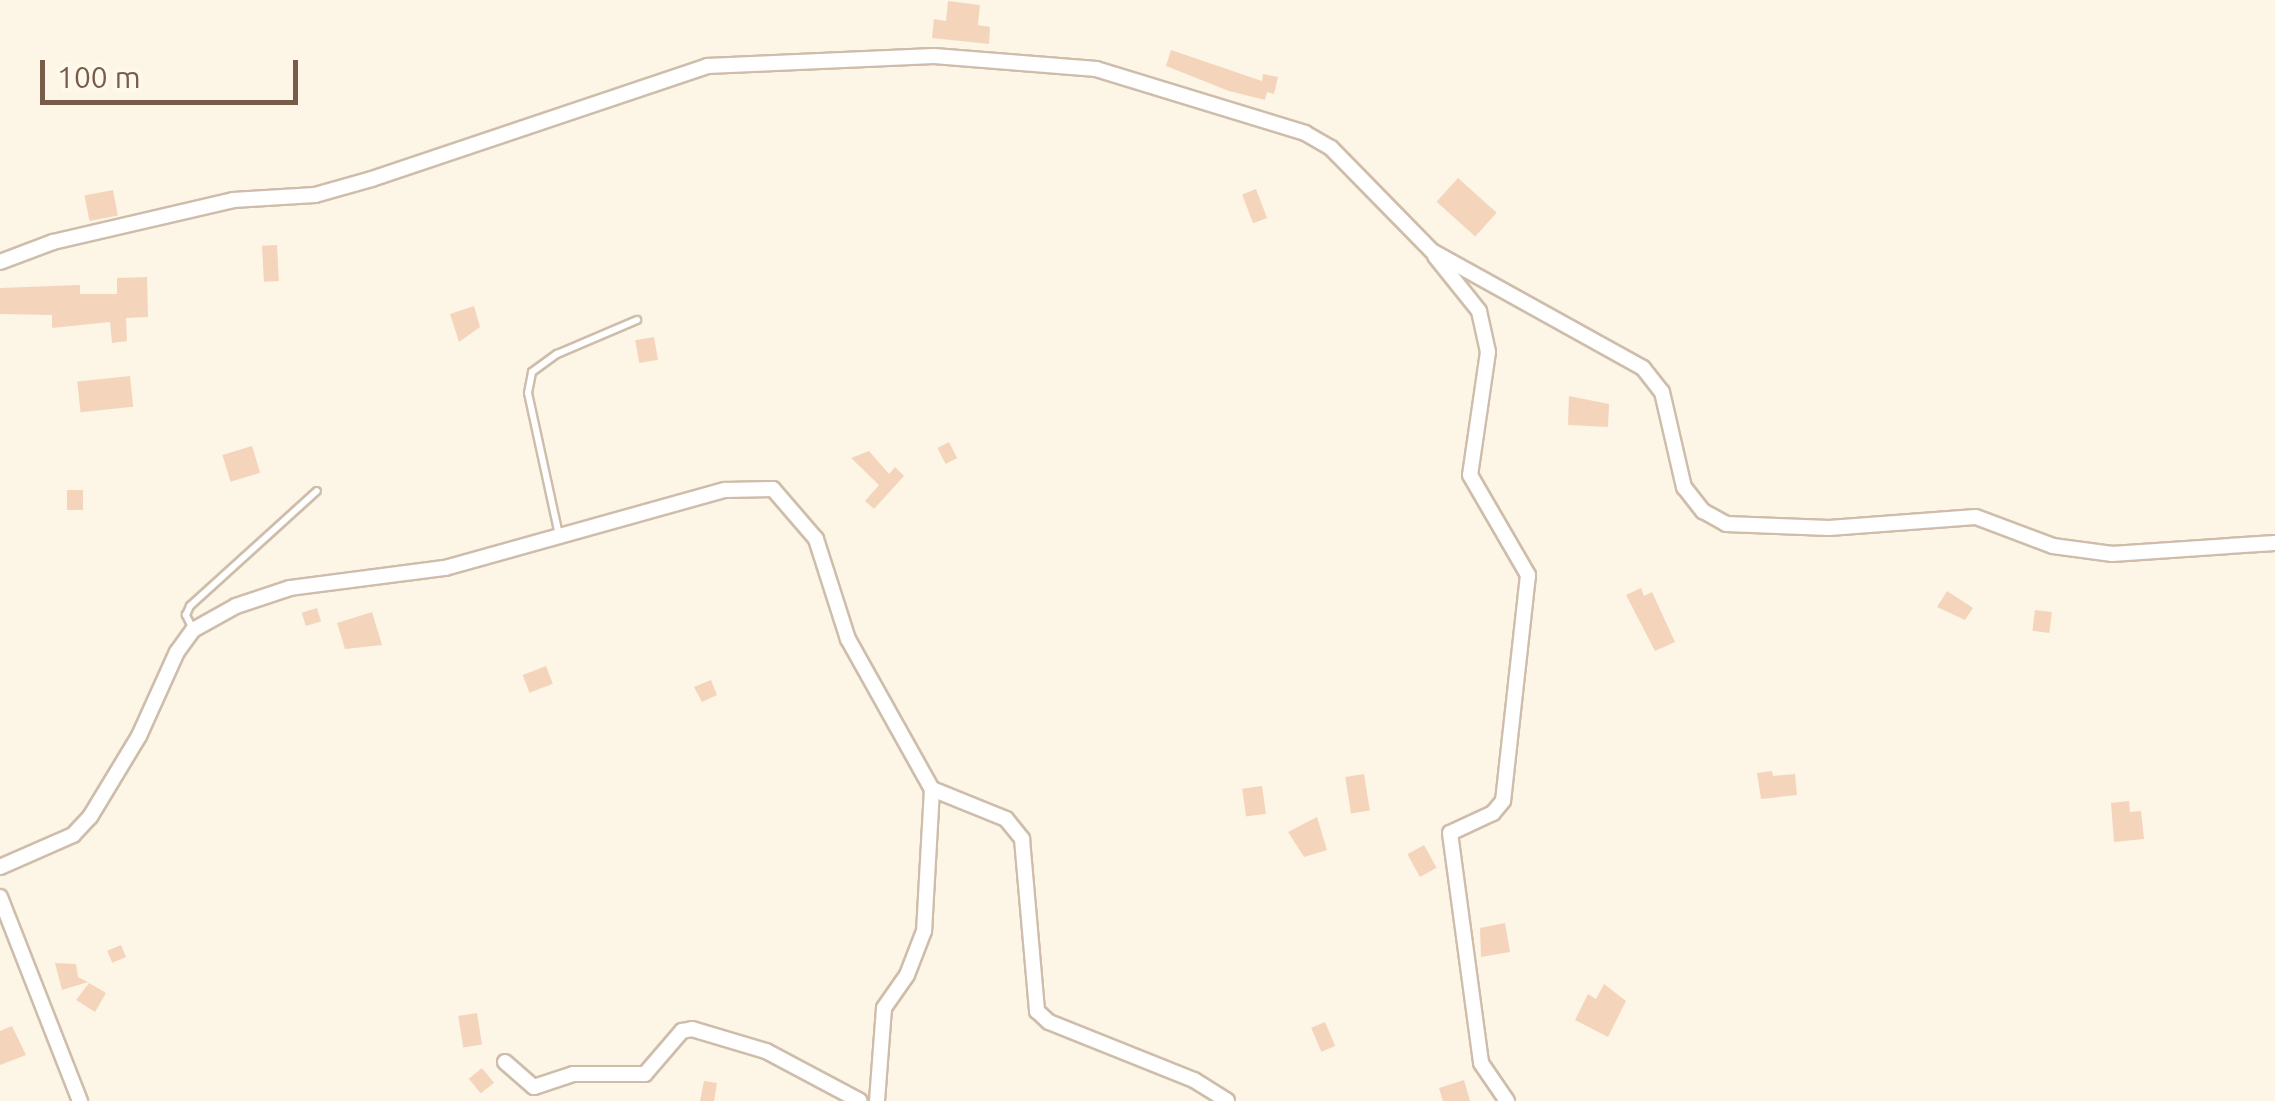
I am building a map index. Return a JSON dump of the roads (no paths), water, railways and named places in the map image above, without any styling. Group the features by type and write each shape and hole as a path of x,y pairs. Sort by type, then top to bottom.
{"street":[{"path":"0,262 53,242 215,204 315,195 707,66 934,56 1096,69 1304,133 1331,148 1432,251 1479,311 1484,328 1488,352 1470,475 1528,575 1502,801 1493,813 1450,832 1480,1062 1507,1101"},
{"path":"1432,251 1643,368 1662,392 1684,487 1702,510 1726,524 1829,528 1976,516 2053,546 2112,554 2275,543"},
{"path":"0,867 73,835 90,817 194,630 236,606 290,588 444,568 725,490 773,488 816,539 848,639 932,789 924,931 907,975 884,1008 877,1101"},
{"path":"932,789 1006,819 1022,839 1036,1011 1048,1022 1194,1080 1227,1101"},
{"path":"0,897 80,1101"},
{"path":"505,1062 534,1087 573,1074 645,1074 682,1031 692,1029 766,1052 860,1101"}],"lane":[{"path":"560,537 528,393 532,372 556,354 637,320"},
{"path":"194,630 186,615 190,606 317,491"}]}
